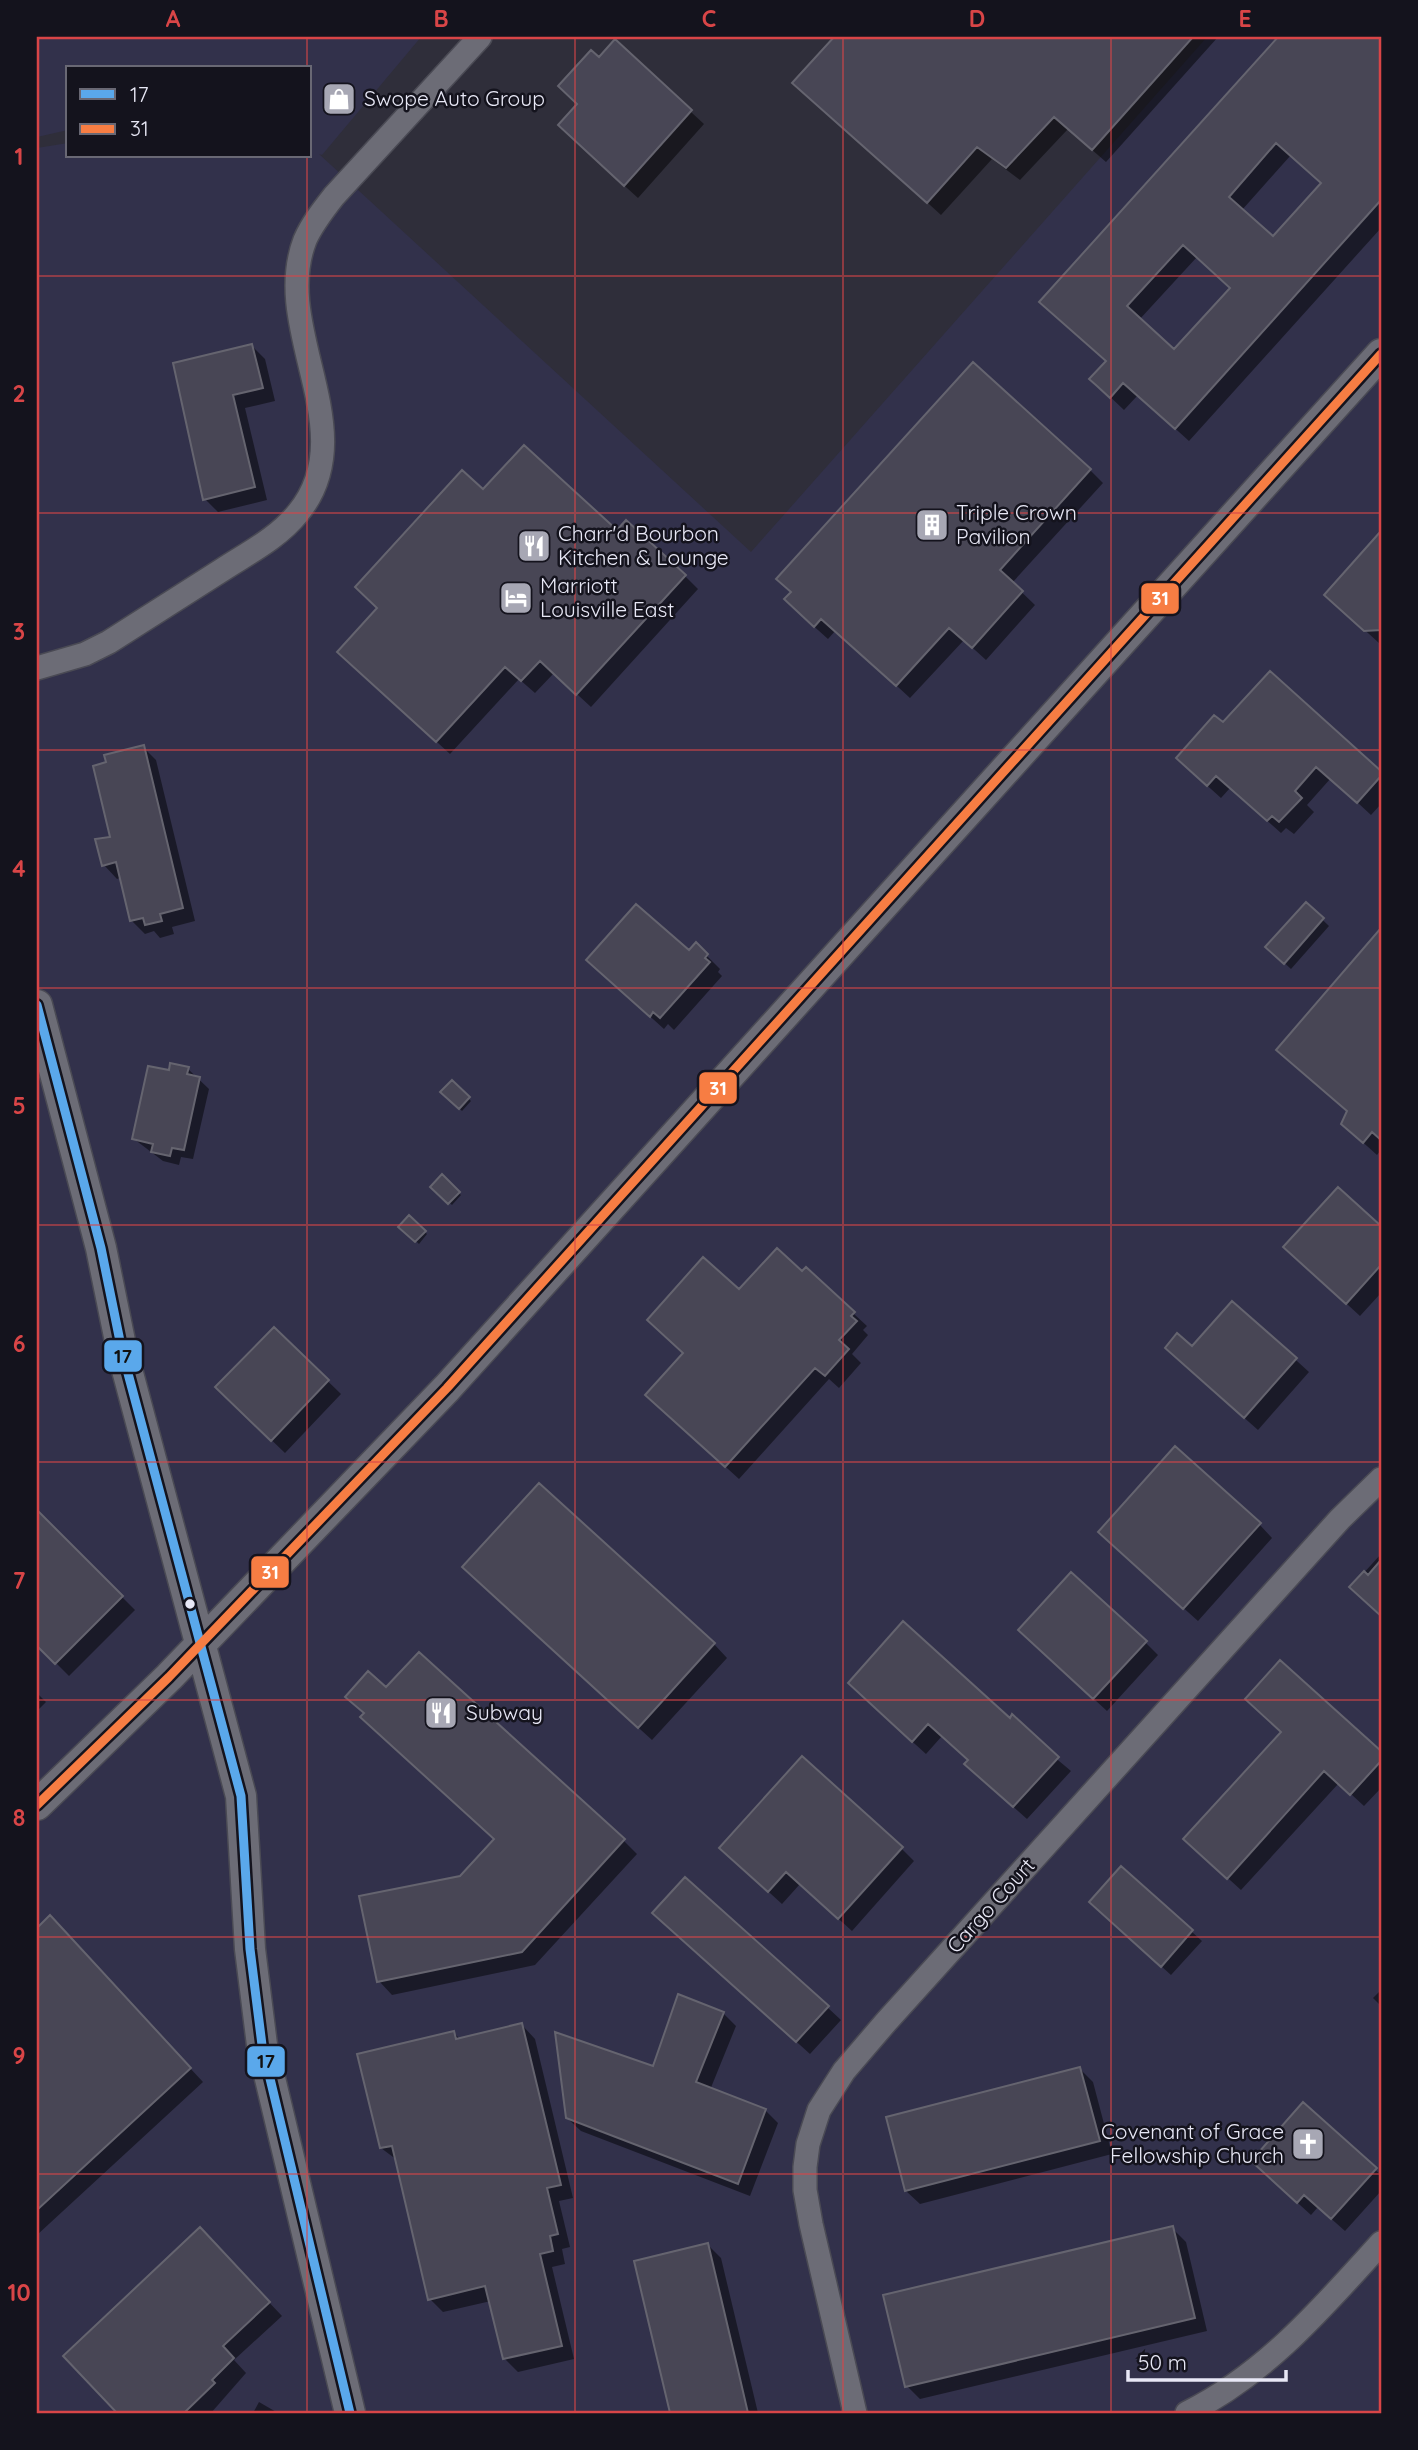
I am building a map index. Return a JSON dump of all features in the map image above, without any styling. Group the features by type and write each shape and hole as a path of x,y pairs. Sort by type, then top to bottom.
{"street":[{"path":"37,668 85,654 109,642 261,545 286,526 306,502 320,470 323,431 297,306 298,268 305,241 316,220 334,196 480,37"},
{"path":"37,1805 199,1644 447,1388 1381,354"},
{"path":"37,1005 199,1644 241,1797 250,1949 262,2045 350,2413"},
{"name":"Cargo Court","path":"855,2413 805,2190 808,2144 819,2110 844,2071 886,2022 1327,1533 1381,1479"},
{"path":"1187,2413 1224,2393 1284,2345 1381,2243"}],"shaded area":[{"path":"37,37 421,37 322,155 319,154 751,552 1207,37 1381,37 1381,2413 37,2413 37,148 66,143 66,158 312,158 312,66 66,66 66,130 37,137"}],"building":[{"path":"834,37 1193,37 1092,150 1054,117 1006,168 977,147 927,203 792,83"},
{"path":"1278,37 1381,37 1381,200 1175,429 1123,383 1110,398 1089,379 1106,361 1039,302","holes":["1276,143 1321,183 1273,236 1229,197","1183,245 1230,288 1174,349 1127,306"]},
{"path":"615,39 692,110 624,186 558,125 577,104 558,86 591,50 599,57"},
{"path":"252,344 263,388 233,395 255,487 203,500 173,363"},
{"name":"Triple Crown Pavilion","path":"973,362 1091,469 1000,570 1023,591 972,648 949,628 896,686 821,619 814,627 784,599 791,592 776,579"},
{"name":"Marriott Louisville East","path":"524,445 617,530 626,520 686,575 576,695 540,661 521,681 505,667 436,742 337,652 377,608 355,587 462,470 483,489"},
{"path":"1381,531 1381,630 1364,631 1324,595"},
{"path":"1270,671 1381,771 1381,776 1357,803 1316,767 1295,791 1302,798 1279,822 1272,816 1267,821 1216,776 1207,786 1176,758 1214,715 1223,722"},
{"path":"144,745 183,908 160,914 162,921 145,925 143,918 130,921 116,862 102,866 95,839 110,837 93,766 106,762 104,755"},
{"path":"1306,902 1324,918 1284,964 1265,947"},
{"path":"636,904 689,950 696,942 708,954 705,958 710,962 660,1018 653,1012 650,1017 586,960"},
{"path":"1381,928 1381,1140 1372,1132 1363,1143 1341,1124 1347,1111 1276,1050"},
{"path":"170,1063 189,1067 187,1074 200,1077 184,1150 172,1148 170,1156 151,1152 153,1144 132,1139 148,1066 169,1070"},
{"path":"452,1080 470,1097 459,1109 440,1092"},
{"path":"442,1174 460,1192 448,1204 430,1187"},
{"path":"1338,1187 1381,1226 1381,1265 1346,1304 1283,1247"},
{"path":"409,1215 426,1231 415,1242 398,1227"},
{"path":"777,1248 802,1271 806,1267 855,1312 851,1316 857,1321 839,1340 849,1349 825,1376 815,1368 725,1467 645,1395 683,1353 647,1320 703,1257 739,1289"},
{"path":"1232,1301 1297,1358 1244,1418 1165,1348 1177,1333 1192,1346"},
{"path":"274,1327 329,1380 271,1441 215,1387"},
{"path":"1175,1446 1261,1523 1183,1609 1098,1532"},
{"path":"539,1483 715,1643 638,1728 462,1567"},
{"path":"37,1510 123,1596 55,1664 37,1646"},
{"path":"1381,1560 1381,1616 1349,1587 1364,1571 1368,1575"},
{"path":"1071,1572 1147,1641 1093,1699 1018,1630"},
{"path":"903,1621 1010,1718 1012,1714 1059,1757 1013,1807 964,1764 968,1760 928,1724 912,1742 848,1683"},
{"path":"419,1652 625,1839 522,1952 377,1982 359,1896 460,1876 494,1839 360,1717 364,1713 345,1697 368,1671 386,1687"},
{"path":"1280,1660 1381,1751 1381,1761 1350,1795 1324,1771 1227,1879 1183,1839 1281,1732 1245,1699"},
{"path":"802,1756 903,1847 838,1919 786,1872 768,1892 719,1848"},
{"path":"1121,1866 1193,1930 1161,1967 1089,1902"},
{"path":"685,1877 829,2006 796,2042 652,1913"},
{"path":"50,1915 191,2068 37,2210 37,1928"},
{"path":"678,1994 724,2012 696,2082 766,2109 738,2184 566,2118 555,2032 653,2066"},
{"path":"522,2023 561,2185 547,2188 558,2234 550,2236 553,2251 540,2254 562,2346 503,2359 485,2286 428,2300 392,2146 380,2148 357,2054 454,2031 456,2039"},
{"path":"1080,2067 1100,2141 905,2191 886,2117"},
{"name":"Covenant of Grace Fellowship Church","path":"1303,2102 1377,2168 1331,2219 1304,2195 1297,2203 1251,2161"},
{"path":"1173,2226 1195,2318 905,2387 883,2295"},
{"path":"200,2227 270,2302 223,2346 234,2358 212,2380 215,2383 184,2413 117,2413 63,2356"},
{"path":"708,2243 748,2413 670,2413 634,2261"}],"transit line":[{"name":"31","path":"37,1805 169,1677 447,1388 1381,354"},
{"name":"17","path":"37,1005 101,1248 122,1351 241,1796 250,1949 262,2045 350,2413"}],"place":[{"name":"Swope Auto Group","path":"339,99"},
{"name":"Triple Crown Pavilion","path":"932,525"},
{"name":"Charr'd Bourbon Kitchen & Lounge","path":"534,546"},
{"name":"Marriott Louisville East","path":"516,598"},
{"name":"Subway","path":"441,1713"},
{"name":"Covenant of Grace Fellowship Church","path":"1308,2144"}]}
